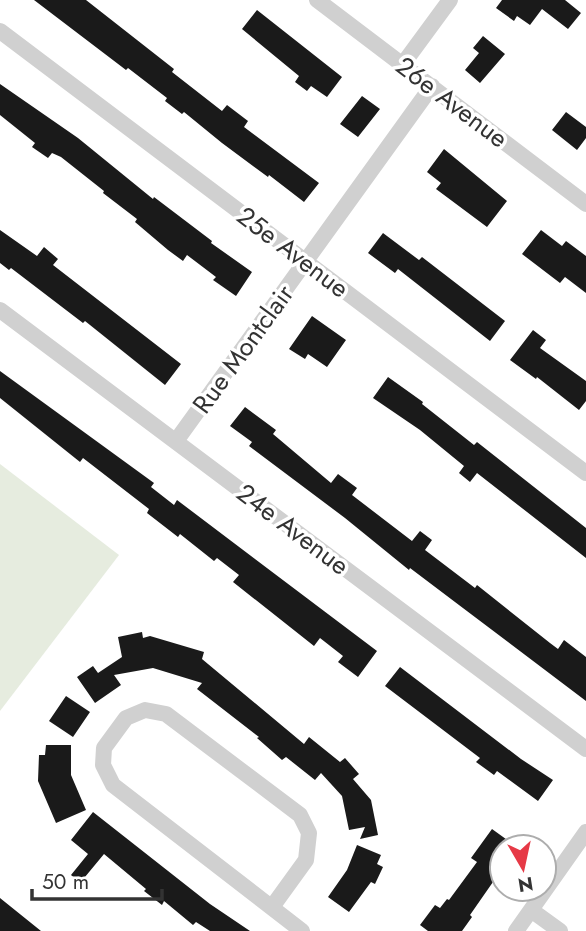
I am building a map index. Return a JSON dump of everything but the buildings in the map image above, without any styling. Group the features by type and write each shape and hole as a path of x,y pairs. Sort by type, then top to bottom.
{"street":[{"name":"26e Avenue","path":"317,0 586,204"},
{"path":"403,64 450,0"},
{"name":"25e Avenue","path":"0,32 586,474"},
{"name":"Rue Montclair","path":"176,441 432,86"},
{"name":"24e Avenue","path":"0,310 586,749"},
{"path":"272,907 306,860 309,833 300,815 166,714 145,710 127,718 104,748 103,765 113,785 302,931"},
{"path":"516,931 586,832"},
{"path":"531,910 559,931"}],"shaded area":[{"path":"0,464 119,555 0,711"}]}
